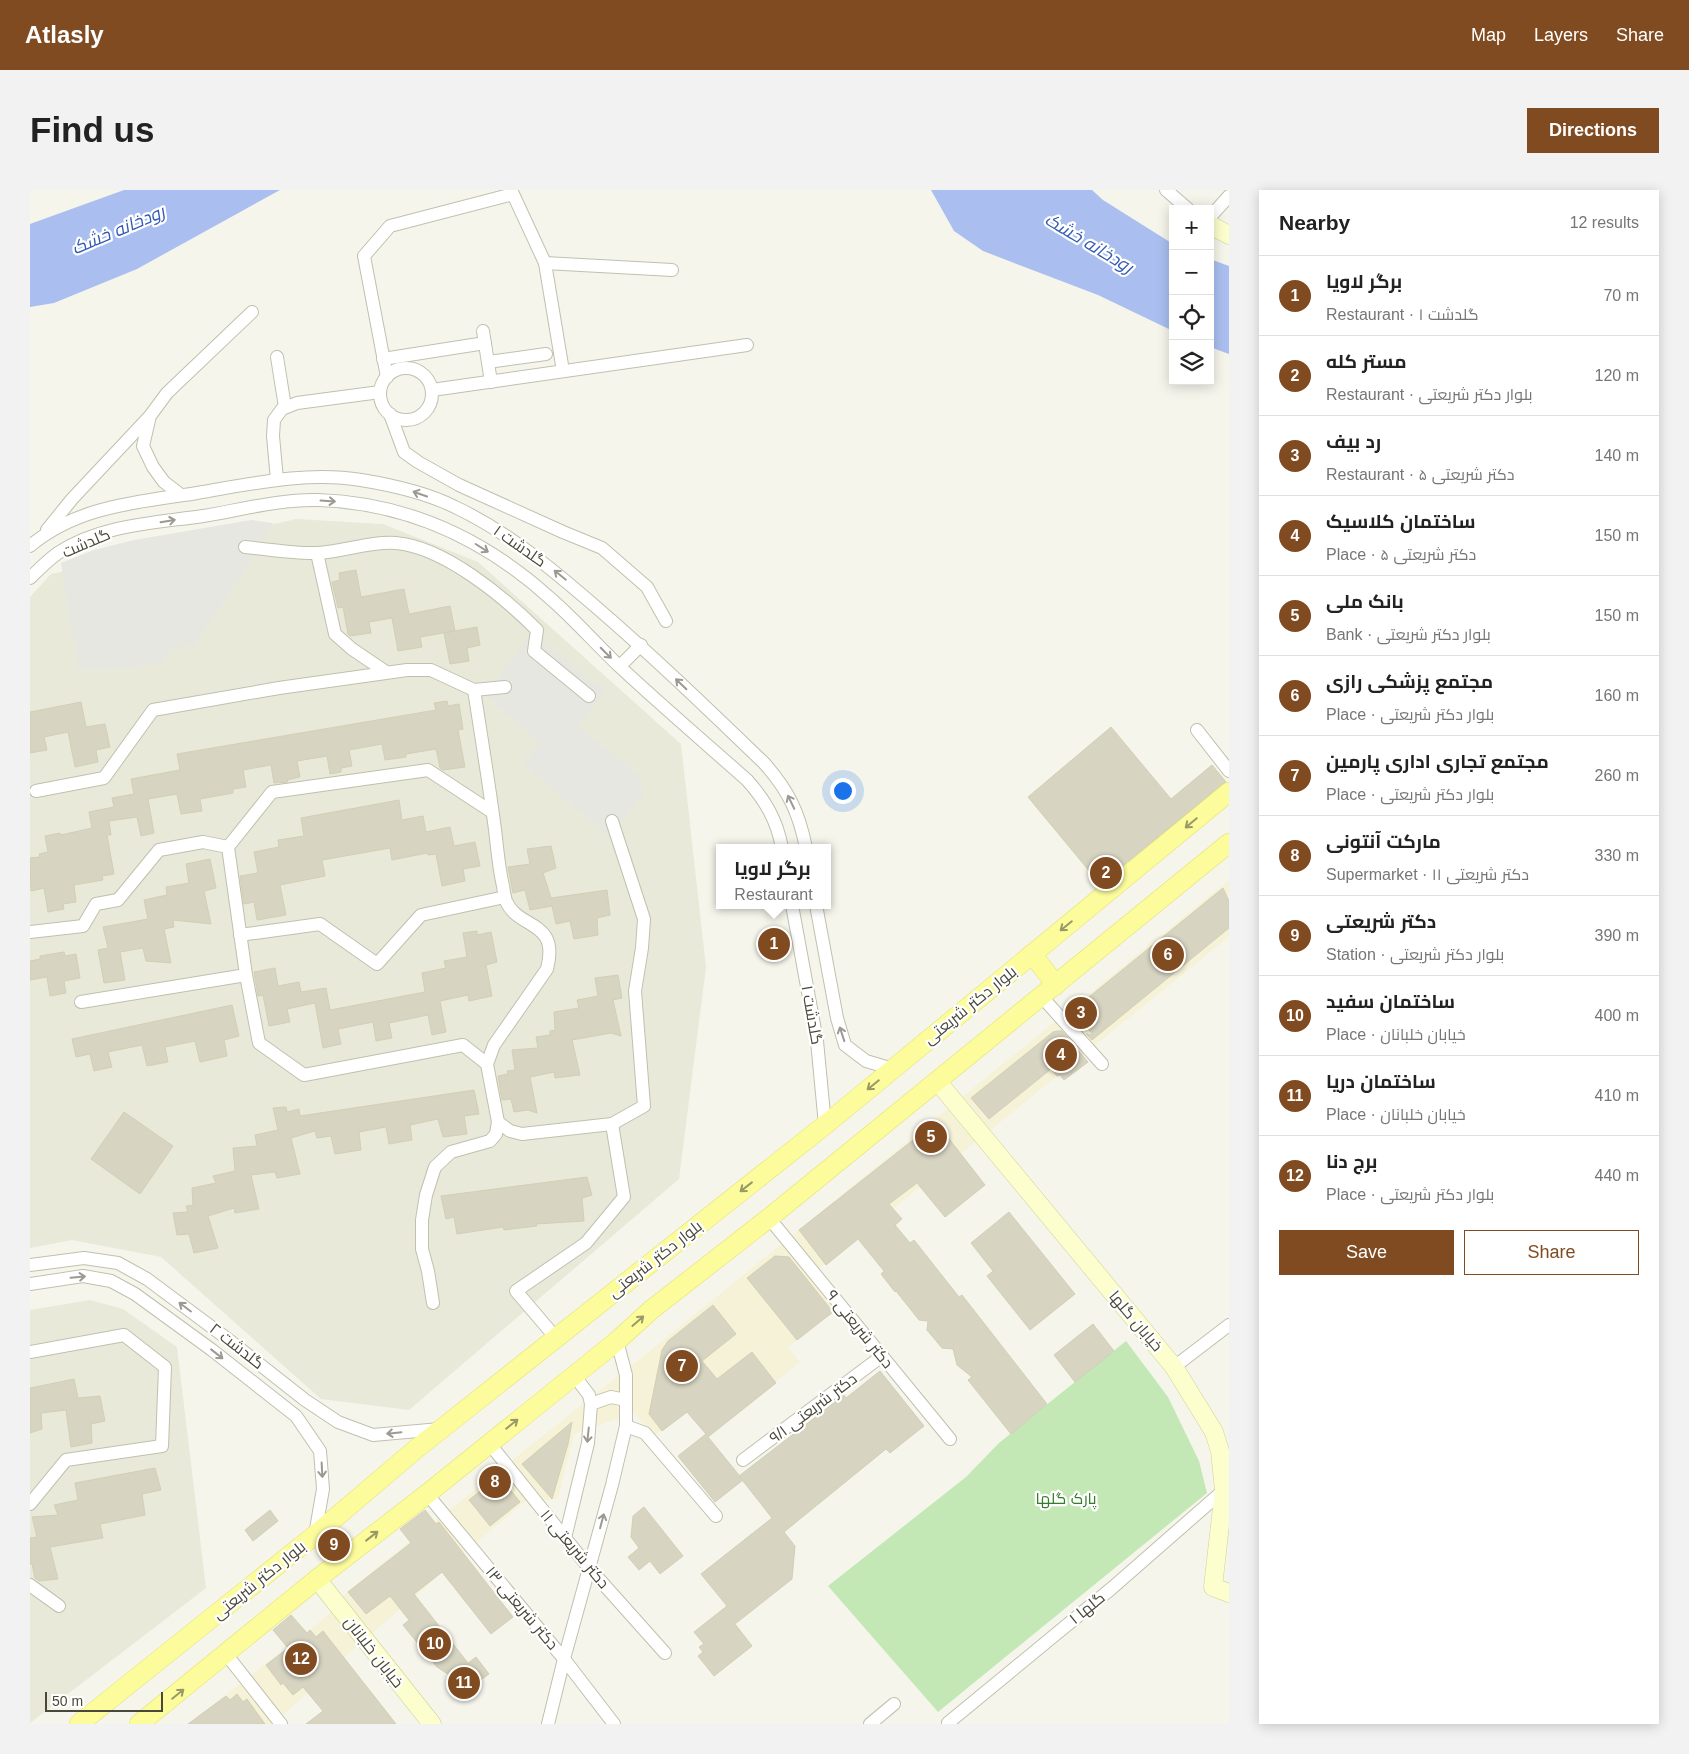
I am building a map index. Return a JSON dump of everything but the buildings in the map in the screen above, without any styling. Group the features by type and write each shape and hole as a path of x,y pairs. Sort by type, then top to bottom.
{"main road":[{"name":"بلوار دکتر شریعتی","path":"79,1724 315,1535 442,1428 824,1125 1229,792"},
{"path":"142,1723 317,1579 427,1494 652,1310 938,1082 1229,843"},
{"path":"1032,954 1056,985"}],"street":[{"path":"1166,190 1183,205"},
{"path":"387,377 364,256 390,226 513,194 545,262 563,371"},
{"path":"1214,213 1229,196"},
{"path":"1214,227 1229,235"},
{"path":"545,262 672,270"},
{"path":"45,534 72,500 152,413 167,393 252,312"},
{"path":"383,359 484,337 492,382"},
{"path":"432,390 747,345"},
{"path":"488,362 546,354"},
{"path":"277,357 285,408"},
{"path":"401,369 417,371 429,382 432,390 432,399 422,414 406,420 397,418 384,408 380,392 387,377 401,369"},
{"path":"277,480 272,436 274,420 282,409 297,403 380,392"},
{"path":"152,413 143,446 153,467 164,482 181,496"},
{"path":"390,414 404,452 459,485 602,548 647,588 666,621"},
{"name":"گلدشت ۱","path":"114,506 277,480 316,477 360,480 410,491 453,506 489,524 528,550 641,645 764,764 780,782 791,800 802,828 805,844"},
{"name":"گلدشت ۱","path":"119,529 280,503 316,500 356,503 404,514 444,527 477,544 514,568 551,599 620,666 747,780 762,796 770,810 780,834 781,844"},
{"name":"گلدشت","path":"30,546 45,534 77,517 114,506"},
{"name":"گلدشت","path":"30,578 58,553 85,539 119,529"},
{"path":"245,547 317,553 368,545 397,543 432,552 478,578 526,619 537,630 534,651 589,696"},
{"path":"317,553 335,634 352,649 386,672"},
{"path":"620,666 641,645"},
{"path":"36,791 104,778 153,710 407,670 431,670 474,690 505,687"},
{"path":"433,1303 422,1249 422,1220 426,1195 435,1167 451,1152 490,1141 496,1134 498,1122 486,1064 494,1045 547,969 550,956 547,942 541,930 514,912 505,897 498,865 474,690"},
{"path":"1198,730 1229,771"},
{"path":"486,1064 463,1045 304,1075 259,1043 246,975 228,847 272,792 428,770 492,812"},
{"path":"498,1122 510,1131 522,1134 612,1124 644,1106 635,991 642,948 644,919 612,821"},
{"path":"30,932 83,926 96,904 118,900 159,850 203,842 228,847"},
{"path":"240,935 320,924 377,964 421,915 505,897"},
{"name":"گلدشت ۱","path":"793,909 817,1041 824,1125"},
{"name":"گلدشت ۱","path":"817,909 837,1018 845,1045 866,1061 893,1069"},
{"path":"799,942 822,937"},
{"path":"81,1002 246,975"},
{"path":"1042,996 1102,1064"},
{"name":"خیابان گلها","path":"938,1082 1174,1367 1214,1432 1224,1452 1224,1490 1213,1587 1229,1593"},
{"path":"556,1338 516,1291 586,1243 624,1197 612,1124"},
{"name":"دکتر شریعتی ۹","path":"769,1218 950,1439"},
{"name":"گلدشت ۲","path":"30,1265 84,1258 118,1263 147,1278 225,1336 305,1400 338,1422 374,1435 442,1428"},
{"name":"گلدشت ۲","path":"30,1284 84,1276 111,1281 135,1294 296,1416 320,1451 322,1489 315,1535"},
{"path":"1174,1367 1229,1325"},
{"path":"30,1352 124,1335 166,1367 162,1446 66,1460 30,1504"},
{"path":"548,1724 626,1426 626,1375 617,1340"},
{"name":"دکتر شریعتی ۹/۱","path":"743,1460 882,1356"},
{"path":"565,1538 588,1443 591,1404 588,1395 573,1374"},
{"path":"591,1404 611,1398 626,1400"},
{"path":"626,1426 646,1433 716,1516"},
{"name":"۱۱ دکتر شریعتی","path":"489,1443 590,1568 665,1653"},
{"name":"۱ گلها","path":"948,1723 1112,1588 1224,1490"},
{"name":"۱۳ دکتر شریعتی","path":"427,1494 564,1659 614,1724"},
{"name":"خیابان خلبانان","path":"317,1579 432,1724"},
{"path":"30,1585 59,1606"},
{"path":"226,1654 281,1724"},
{"path":"870,1724 894,1704"}],"shaded area":[{"path":"296,519 383,524 478,562 681,744 706,967 679,1179 409,1410 321,1399 161,1257 72,1240 30,1248 30,597 51,574"},
{"path":"251,520 273,523 249,565 194,645 173,649 160,663 118,669 80,669 69,619 61,563 94,550 134,540"},
{"path":"531,633 605,691 578,727 640,775 643,796 608,836 524,765 539,743 485,695"},
{"path":"1229,880 1229,937 810,1276 839,1309 796,1338 797,1340 788,1347 800,1362 775,1382 760,1363 653,1436 634,1413 574,1434 558,1499 524,1502 355,1648 274,1724 188,1724 326,1617 349,1590 667,1337"},
{"path":"90,1300 123,1309 177,1347 206,1588 30,1723 30,1310"}],"green space":[{"name":"پارک گلها","path":"1126,1341 1168,1397 1199,1461 1207,1493 938,1712 828,1586 966,1477 999,1443"}],"water":[{"name":"رودخانه خشک","path":"124,190 280,190 137,269 54,303 30,307 30,224"},
{"name":"رودخانه خشک","path":"931,190 1092,190 1103,200 1169,241 1169,329 1098,295 983,251 954,231"},
{"path":"1214,260 1229,266 1229,354 1214,348"}],"place":[{"name":"مستر کله","path":"1106,873"},
{"name":"برگر لاویا","path":"774,944"},
{"name":"مجتمع پزشکی رازی","path":"1168,955"},
{"name":"رد بیف","path":"1081,1013"},
{"name":"ساختمان کلاسیک","path":"1061,1055"},
{"name":"بانک ملی","path":"931,1137"},
{"name":"مجتمع تجاری اداری پارمین","path":"682,1366"},
{"name":"مارکت آنتونی","path":"495,1482"},
{"name":"دکتر شریعتی","path":"334,1545"},
{"name":"ساختمان سفید","path":"435,1644"},
{"name":"برج دنا","path":"301,1659"},
{"name":"ساختمان دریا","path":"464,1683"}]}
